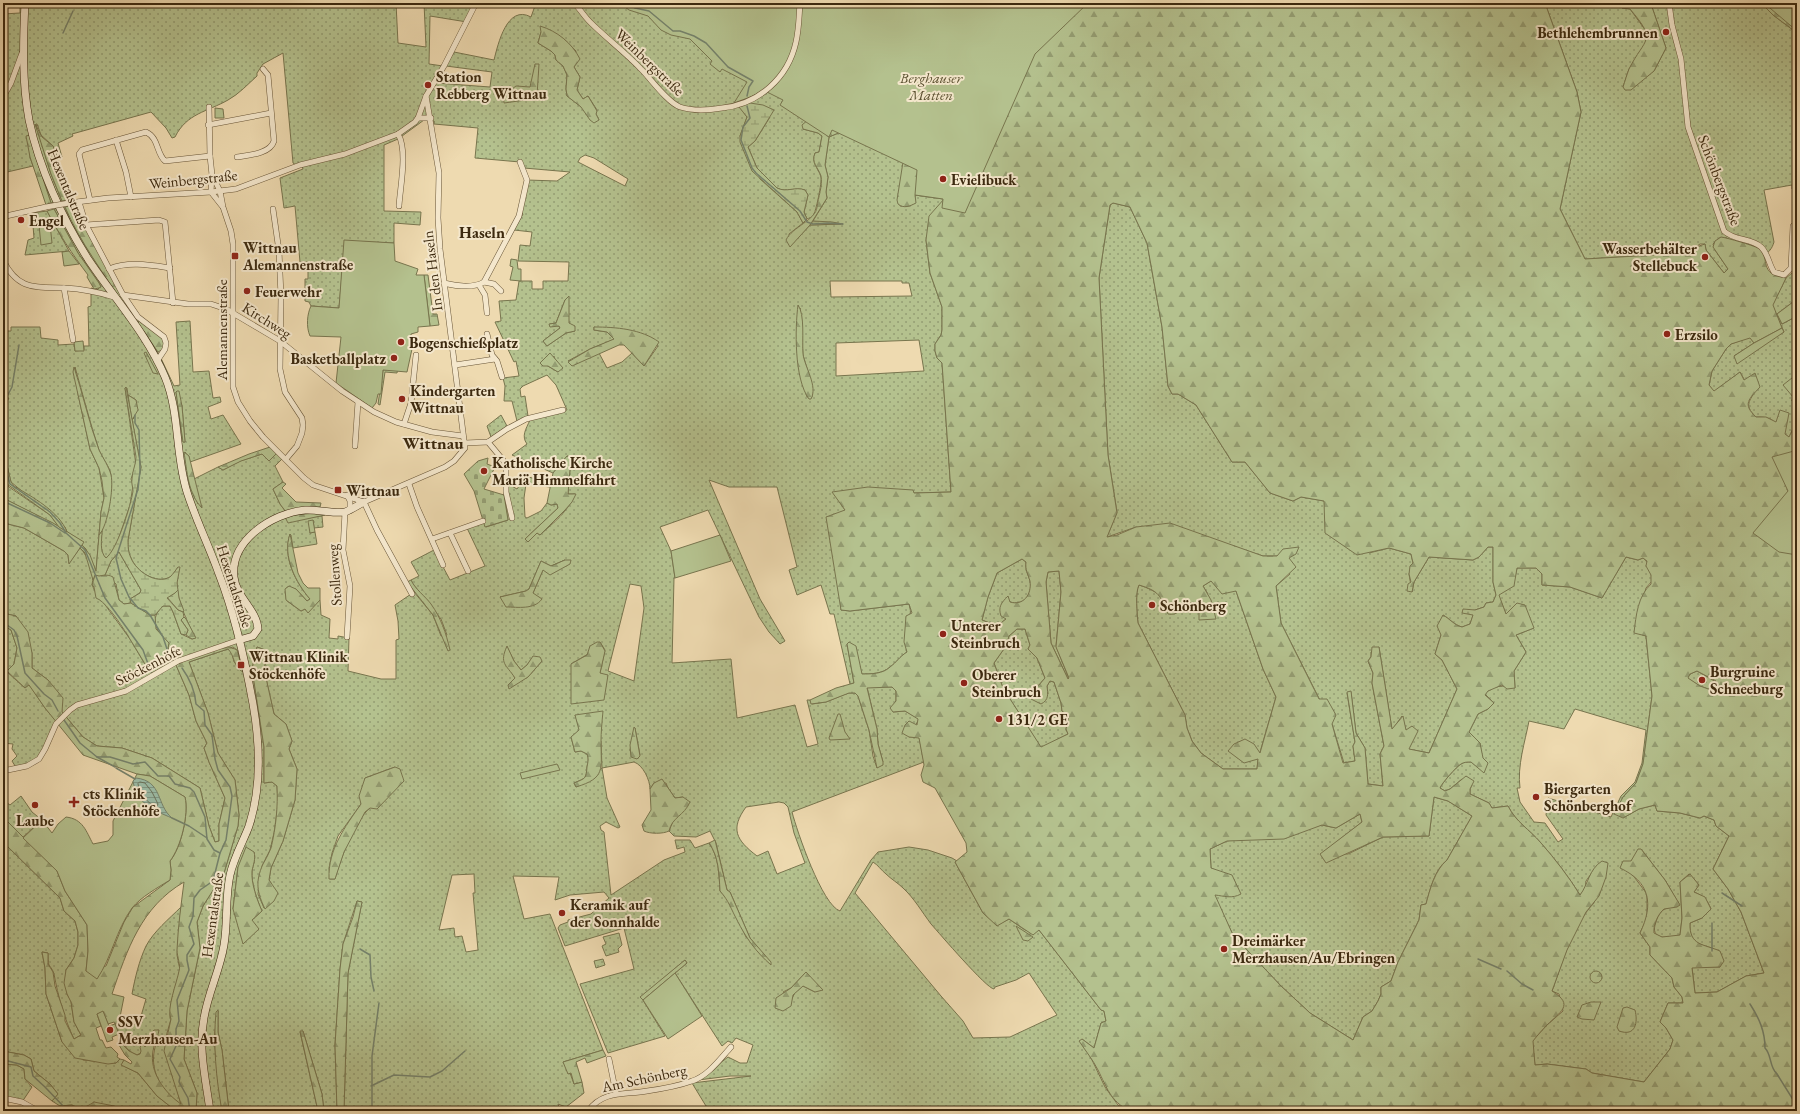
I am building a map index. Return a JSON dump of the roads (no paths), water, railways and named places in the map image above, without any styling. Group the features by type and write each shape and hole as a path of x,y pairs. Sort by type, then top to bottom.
{"main road":[{"name":"Hexentalstraße","path":"24,3 24,81 29,119 34,141 51,188 70,230 157,361 170,392 180,462 187,492 220,576 239,640 253,708 258,751 256,792 249,826 234,862 230,878 223,950 208,998 203,1022 201,1045 210,1111"},
{"path":"239,640 253,636 258,629 255,617 239,591 234,576 236,558 256,531 268,523 290,513 321,510 347,510 364,502"}],"street":[{"path":"431,118 418,118 426,96 444,66 476,3"},
{"name":"Weinbergstraße","path":"574,3 593,25 614,43 679,106 703,109 728,108 753,99 766,91 779,78 794,49 798,33 800,3"},
{"name":"Schönbergstraße","path":"1669,3 1672,25 1681,59 1688,127 1724,231 1737,239 1759,245 1763,248 1774,272 1784,275 1792,268 1793,226 1797,223"},
{"name":"Hexentalstraße","path":"3,97 11,83 23,50"},
{"path":"237,157 268,150 273,146 274,141 268,75 263,69"},
{"path":"11,83 24,81"},
{"name":"In den Haseln","path":"426,96 431,118 439,173 438,218 444,283 465,443"},
{"name":"Alemannenstraße","path":"209,107 208,125 212,175 211,192 223,207"},
{"path":"208,125 271,113"},
{"name":"Weinbergstraße","path":"5,219 46,207 90,200 211,192 244,186 300,165 345,154 398,134 415,122 418,118"},
{"path":"90,200 80,152 146,132 157,142 164,161 210,156"},
{"path":"398,134 402,141 399,206"},
{"path":"116,140 126,172 131,197"},
{"path":"487,313 482,283 520,216 527,180 520,162"},
{"name":"Alemannenstraße","path":"212,175 220,191 223,207 232,231 233,387 238,402 263,437 304,478 313,485 347,495 364,502"},
{"path":"79,202 86,225 122,295 138,317 164,336 166,343 165,349 157,361"},
{"path":"273,209 279,251 281,296 281,377 285,392 302,418 303,425 302,433 297,446 286,459"},
{"path":"3,210 5,219"},
{"path":"86,225 159,220 164,221 166,226 173,303"},
{"path":"4,263 14,277 25,285 93,291 114,297"},
{"path":"109,269 117,266 148,264 170,268"},
{"path":"444,283 456,286 482,283 494,284 501,290"},
{"path":"64,288 73,340"},
{"name":"Kirchweg","path":"122,295 173,303 199,305 211,304 233,314 280,341 358,402 392,421 432,432 463,436"},
{"path":"487,334 492,355 502,377"},
{"path":"404,424 411,403 416,355"},
{"path":"455,364 495,359"},
{"path":"355,446 358,402"},
{"path":"412,594 377,530 364,502 446,467 462,453 465,443 488,442 507,429 526,419 563,410"},
{"path":"488,442 506,466 506,492 512,518"},
{"path":"409,484 417,507 443,565"},
{"path":"347,495 350,501 347,510"},
{"name":"Stollenweg","path":"347,510 343,550 350,586 347,637"},
{"path":"432,540 483,520"},
{"path":"450,533 468,571"},
{"name":"Stöckenhöfe","path":"3,771 27,766 39,759 56,724 77,705 126,691 178,661 239,640"},
{"name":"Am Schönberg","path":"588,1111 600,1099 616,1093 645,1092 693,1081 707,1072 731,1047"},
{"path":"609,1059 616,1093"},
{"path":"3,1098 22,1102 38,1111"}],"water":[{"path":"136,778 145,780 151,784 158,794 163,807 172,818 152,809 142,801 135,789 133,781"}],"waterway":[{"path":"75,7 77,3"},
{"path":"627,3 635,8 649,11 673,31 680,31 694,36 706,43 728,67 753,81 749,87 747,96"},
{"path":"63,33 73,11"},
{"path":"747,106 750,118 743,127 741,140 752,168 756,173 800,211 807,222 813,224 843,224"},
{"path":"3,404 12,387 19,345"},
{"path":"135,415 135,423 139,430 140,471 138,489 116,558 121,579 129,597 138,608 146,611 150,615 163,637 170,658"},
{"path":"3,457 10,484 50,512 60,523 66,533 85,550 105,598 143,650 151,672"},
{"path":"3,501 50,523 65,533"},
{"path":"3,622 14,630 17,636 25,673 44,694 52,700 58,711"},
{"path":"182,668 192,685 196,704 204,711 205,725 212,735 218,770 230,787 232,796 226,840 220,853"},
{"path":"64,720 80,743 97,757 110,757 133,764 145,762 158,776 169,776 175,784 190,788 194,792 205,817 207,839 214,850 220,853 213,881 200,890 194,898 193,916 189,927 194,944 187,955 189,970 177,1000 179,1021 176,1029 176,1046 170,1059 180,1077 179,1082 188,1098 190,1111"},
{"path":"97,757 115,767"},
{"path":"116,768 135,779"},
{"path":"172,818 189,826 207,838"},
{"path":"1722,893 1742,906"},
{"path":"1712,923 1712,951"},
{"path":"360,949 370,955 371,977 374,991"},
{"path":"1478,959 1501,969"},
{"path":"1507,971 1522,984 1533,990"},
{"path":"372,1111 372,1056 379,1003"},
{"path":"1750,1004 1761,1025 1765,1048 1769,1054 1774,1071 1797,1106"},
{"path":"371,1086 394,1075 430,1077 442,1071 465,1051"},
{"path":"3,1061 31,1067 33,1076 65,1108 75,1111"},
{"path":"97,1111 110,1111"}],"place":[{"name":"Bethlehembrunnen","path":"1666,32"},
{"name":"Station Rebberg Wittnau","path":"428,85"},
{"name":"Evielibuck","path":"943,179"},
{"name":"Engel","path":"21,220"},
{"name":"Wittnau Alemannenstraße","path":"235,256"},
{"name":"Wasserbehälter Stellebuck","path":"1705,257"},
{"name":"Feuerwehr","path":"247,291"},
{"name":"Erzsilo","path":"1667,334"},
{"name":"Bogenschießplatz","path":"401,342"},
{"name":"Basketballplatz","path":"394,358"},
{"name":"Kindergarten Wittnau","path":"402,399"},
{"name":"Katholische Kirche Mariä Himmelfahrt","path":"484,471"},
{"name":"Wittnau","path":"338,490"},
{"name":"Schönberg","path":"1152,605"},
{"name":"Unterer Steinbruch","path":"943,634"},
{"name":"Wittnau Klinik Stöckenhöfe","path":"241,665"},
{"name":"Burgruine Schneeburg","path":"1702,680"},
{"name":"Oberer Steinbruch","path":"964,683"},
{"name":"131/2 GE","path":"999,719"},
{"name":"Biergarten Schönberghof","path":"1536,797"},
{"name":"cts Klinik Stöckenhöfe","path":"74,802"},
{"name":"Laube","path":"35,805"},
{"name":"Keramik auf der Sonnhalde","path":"562,913"},
{"name":"Dreimärker Merzhausen/Au/Ebringen","path":"1224,949"},
{"name":"SSV Merzhausen-Au","path":"110,1030"}],"district":[{"name":"Haseln","path":"482,232"},
{"name":"Wittnau","path":"433,443"}],"park label":[{"name":"Berghauser Matten","path":"931,86"}]}
